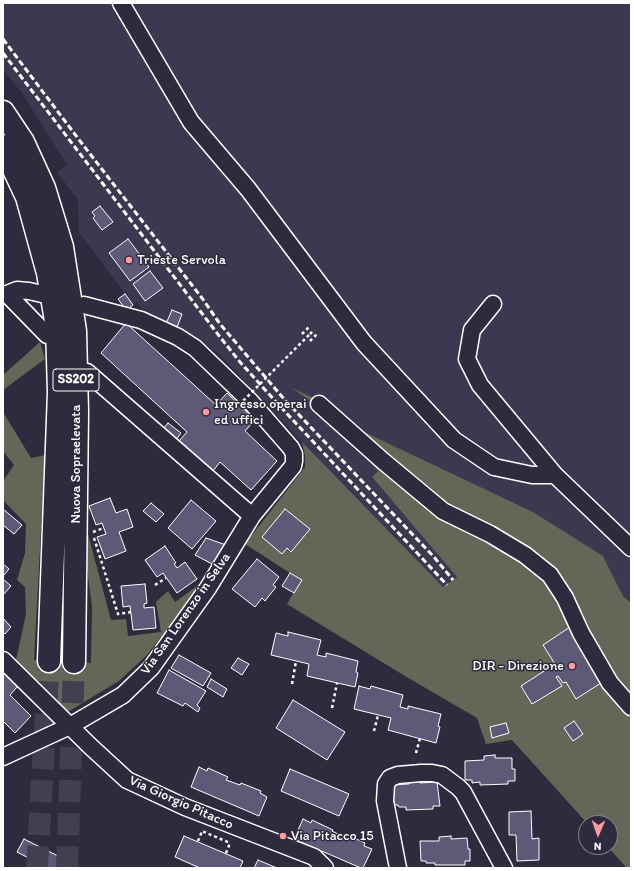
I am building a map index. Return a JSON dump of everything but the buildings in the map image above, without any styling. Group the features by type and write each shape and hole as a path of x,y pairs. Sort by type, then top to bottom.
{"highway":[{"name":"Nuova Sopraelevata","path":"3,112 23,142 44,188 62,247 75,332 77,412 74,662"},
{"name":"Nuova Sopraelevata","path":"3,146 27,197 48,273 57,327 59,392 49,661"}],"street":[{"path":"121,3 191,122 248,189 364,343 454,440 494,467 531,475 555,475"},
{"path":"42,294 29,290 17,290 5,295 47,335"},
{"path":"493,304 472,330 467,359 480,385 555,475 631,548"},
{"name":"Via San Lorenzo in Selva","path":"3,758 70,726 123,695 151,668 208,588 252,516 293,466 294,461 294,454 291,448 250,401 195,348 178,337 141,320 84,305"},
{"path":"87,372 252,516"},
{"path":"319,404 383,461 443,511 490,534 519,551 550,575 565,598 581,633 610,683 631,707"},
{"name":"Via Giorgio Pitacco","path":"3,660 127,780 185,807 314,857 326,868"},
{"path":"398,868 384,801 386,784 390,778 398,775 432,773 442,775 463,792 504,868"}],"path":[{"path":"302,334 310,326"},
{"path":"240,405 314,330"},
{"path":"310,341 317,334"},
{"path":"104,528 92,532 118,614 131,612"},
{"path":"155,585 166,578"},
{"path":"292,684 296,661"},
{"path":"332,708 337,683"},
{"path":"374,732 378,715"},
{"path":"416,753 420,738"},
{"path":"198,841 202,831 230,843"}],"shaded area":[{"path":"3,3 631,3 631,603 623,596 603,556 533,512 358,429 294,390 313,403 378,471 372,477 457,577 443,588 391,533 345,488 218,353 187,332 176,330 150,319 137,302 126,310 118,299 125,294 79,232 78,200 57,172 67,165 22,93 3,69"}],"green space":[{"path":"40,342 45,359 3,390 3,375"},
{"path":"292,388 318,400 358,429 533,512 603,556 623,596 631,603 631,868 625,868 625,866 615,855 618,855 618,815 580,815 512,740 486,744 477,718 287,604 301,580 245,544 305,467 305,456 302,442 443,587 457,577 372,477 378,471 313,403"},
{"path":"3,412 31,458 45,455 34,660 91,663 92,607 84,545 85,482 88,534 111,620 126,619 128,636 161,632 156,602 168,591 175,602 197,586 198,592 146,656 119,681 66,713 16,660 26,614 25,587 17,580 25,553 26,524 3,500 3,481 14,465 3,451"}],"tunnel":[{"path":"37,868 49,661"},
{"path":"67,868 74,662"}],"railway":[{"path":"3,39 202,298 220,324 284,399 434,557 453,580"},
{"path":"3,53 240,362 447,585"}],"place":[{"name":"Trieste Servola","path":"129,260"},
{"name":"Ingresso operai ed uffici","path":"206,412"},
{"name":"DIR - Direzione","path":"572,666"},
{"name":"Via Pitacco 15","path":"283,836"}]}
